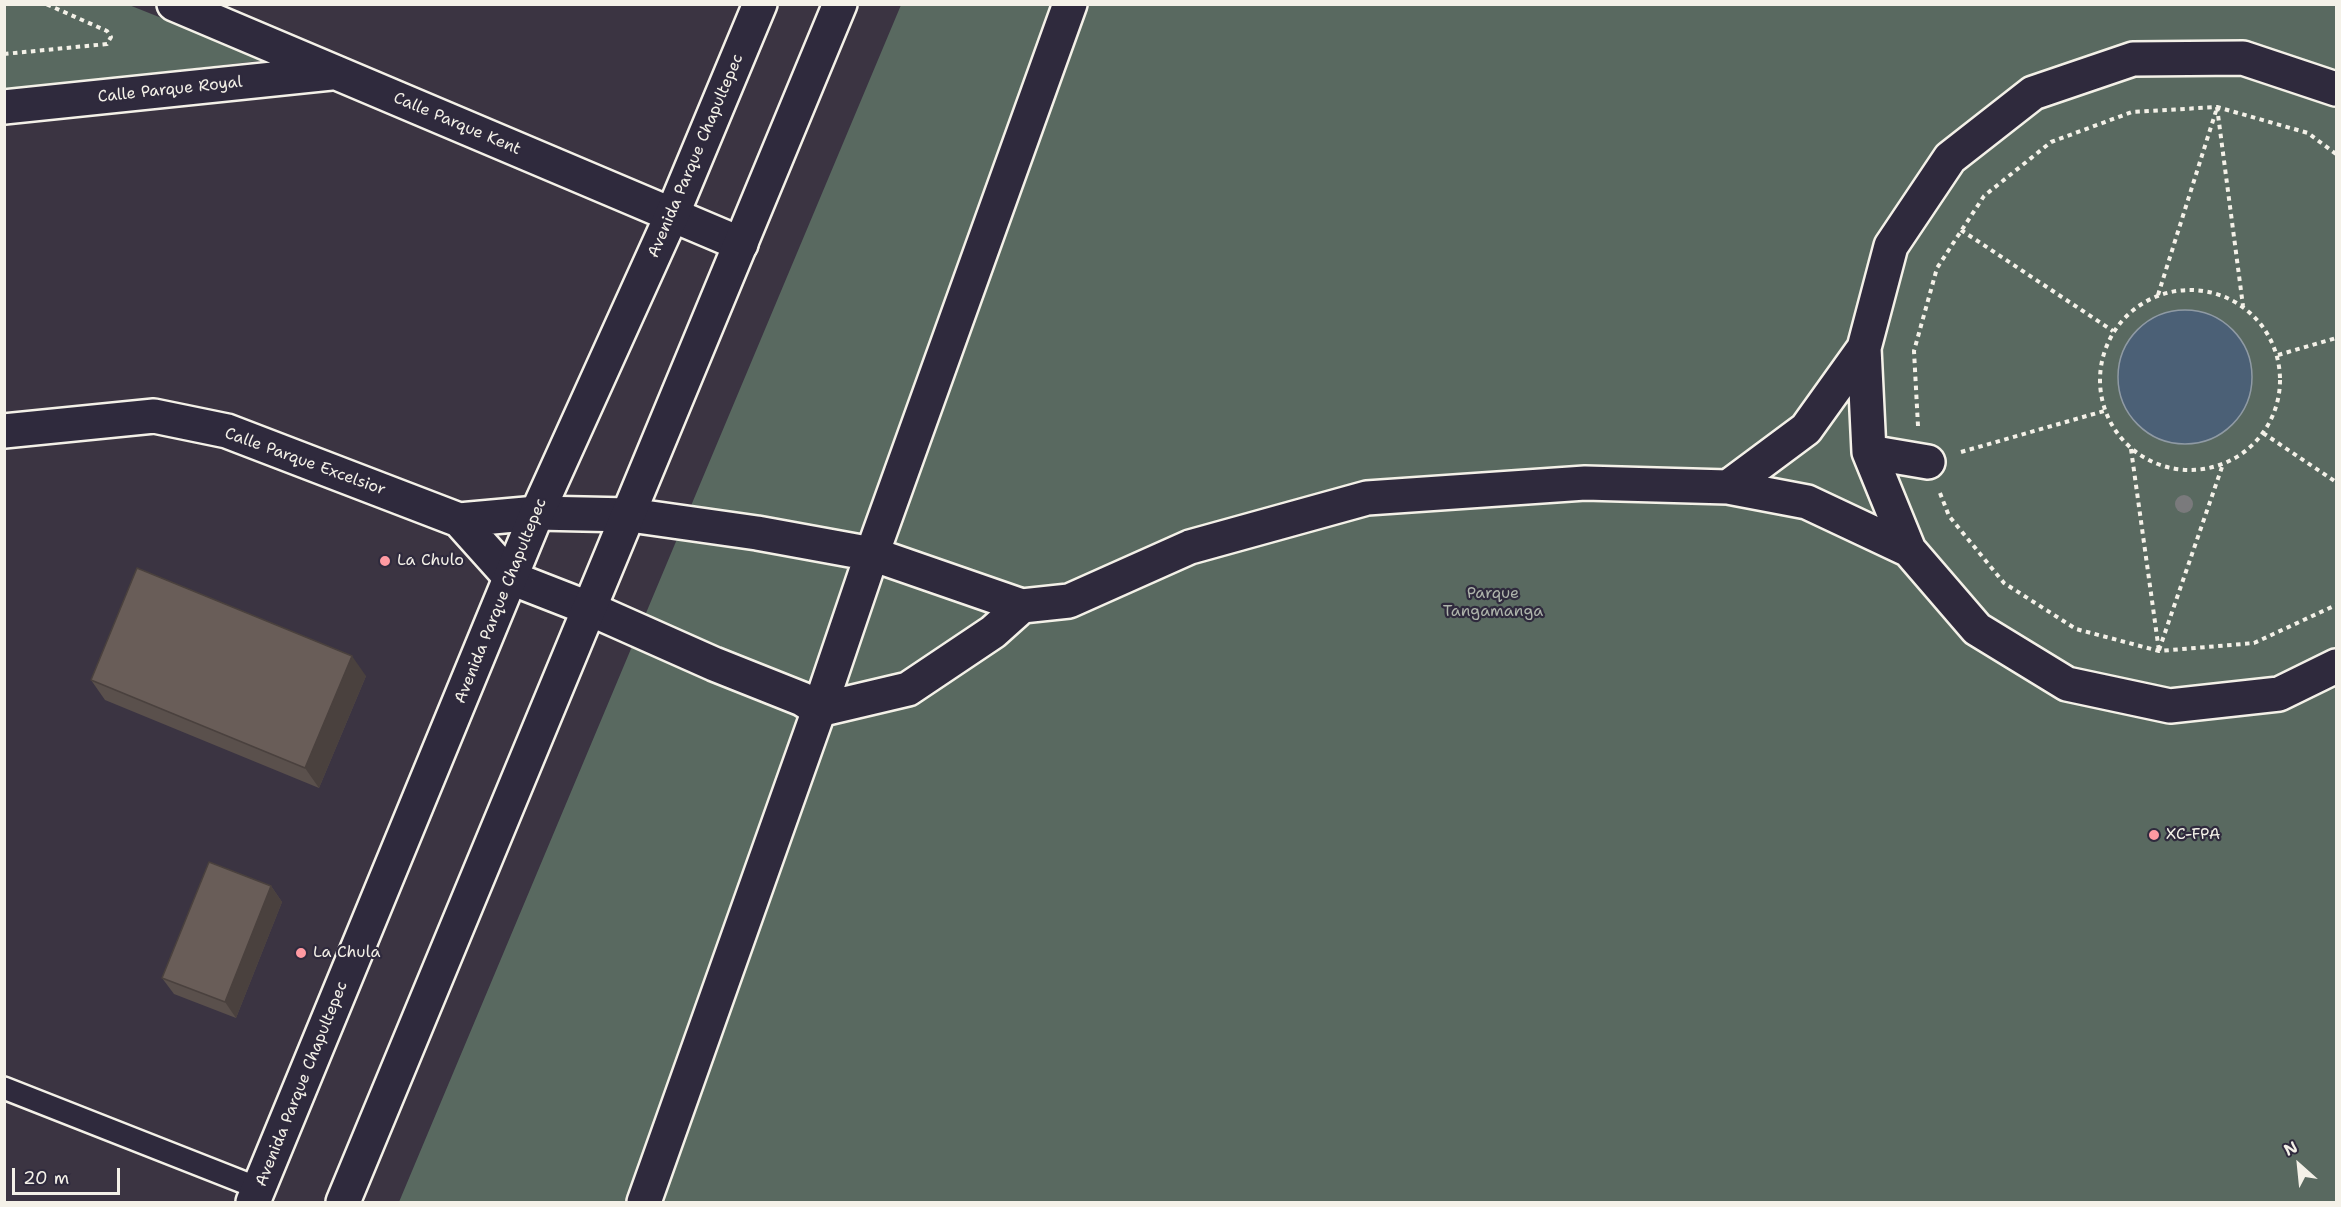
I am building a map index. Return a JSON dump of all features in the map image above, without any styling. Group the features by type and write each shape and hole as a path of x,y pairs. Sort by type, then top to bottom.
{"street":[{"name":"Calle Parque Kent","path":"174,4 741,244"},
{"name":"Avenida Parque Chapultepec","path":"256,1195 537,513 672,215 760,4"},
{"path":"343,1203 840,4"},
{"path":"644,1203 872,554 1070,4"},
{"path":"2337,89 2243,57 2133,59 2033,93 1950,158 1891,246 1863,348 1869,452 1909,550 1977,629 2067,684 2170,706 2279,694 2337,666"},
{"name":"Calle Parque Royal","path":"4,107 335,72"},
{"path":"1728,487 1806,429 1863,348"},
{"name":"Calle Parque Excelsior","path":"4,431 154,416 227,431 459,520 537,513 630,515 757,533 872,554 1022,606"},
{"path":"1869,452 1928,462"},
{"path":"511,578 588,608 714,664 802,699 819,710 908,689 993,632 1022,606 1070,601 1190,547 1367,498 1585,483 1728,487 1807,502 1909,550"},
{"name":"Calle Parque Excelsior","path":"459,520 511,578"}],"lane":[{"path":"4,1088 256,1195"}],"path":[{"path":"4,54 107,44 111,37 107,31 46,4"},
{"path":"2337,154 2308,133 2217,107 2132,111 2051,142 1984,196 1961,230 1937,268 1914,351 1919,436 1949,516 2004,583 2076,629 2159,651 2254,643 2337,605"},
{"path":"2158,295 2217,107"},
{"path":"2217,107 2243,306"},
{"path":"1961,230 2113,332"},
{"path":"2187,290 2216,293 2243,306 2265,328 2278,355 2281,385 2274,416 2263,433 2257,442 2233,460 2204,470 2173,470 2144,459 2121,441 2104,411 2099,387 2102,358 2113,332 2133,309 2158,295 2187,290"},
{"path":"2278,355 2337,338"},
{"path":"1928,462 2104,411"},
{"path":"2263,433 2337,482"},
{"path":"2131,448 2159,651"},
{"path":"2159,651 2223,464"}],"green space":[{"path":"4,5 129,5 267,60 5,90"},
{"name":"Parque Tangamanga","path":"901,5 2336,5 2336,1202 399,1202"}],"water":[{"path":"2185,310 2211,315 2233,329 2247,351 2252,377 2247,403 2233,425 2211,439 2185,444 2159,439 2137,425 2123,403 2118,377 2123,351 2137,329 2159,315"}],"building":[{"path":"137,568 352,656 305,768 91,680"},
{"path":"209,862 271,886 225,1002 162,978"}],"place":[{"name":"La Chulo","path":"385,561"},
{"name":"XC-FPA","path":"2154,835"},
{"name":"La Chula","path":"301,953"}]}
